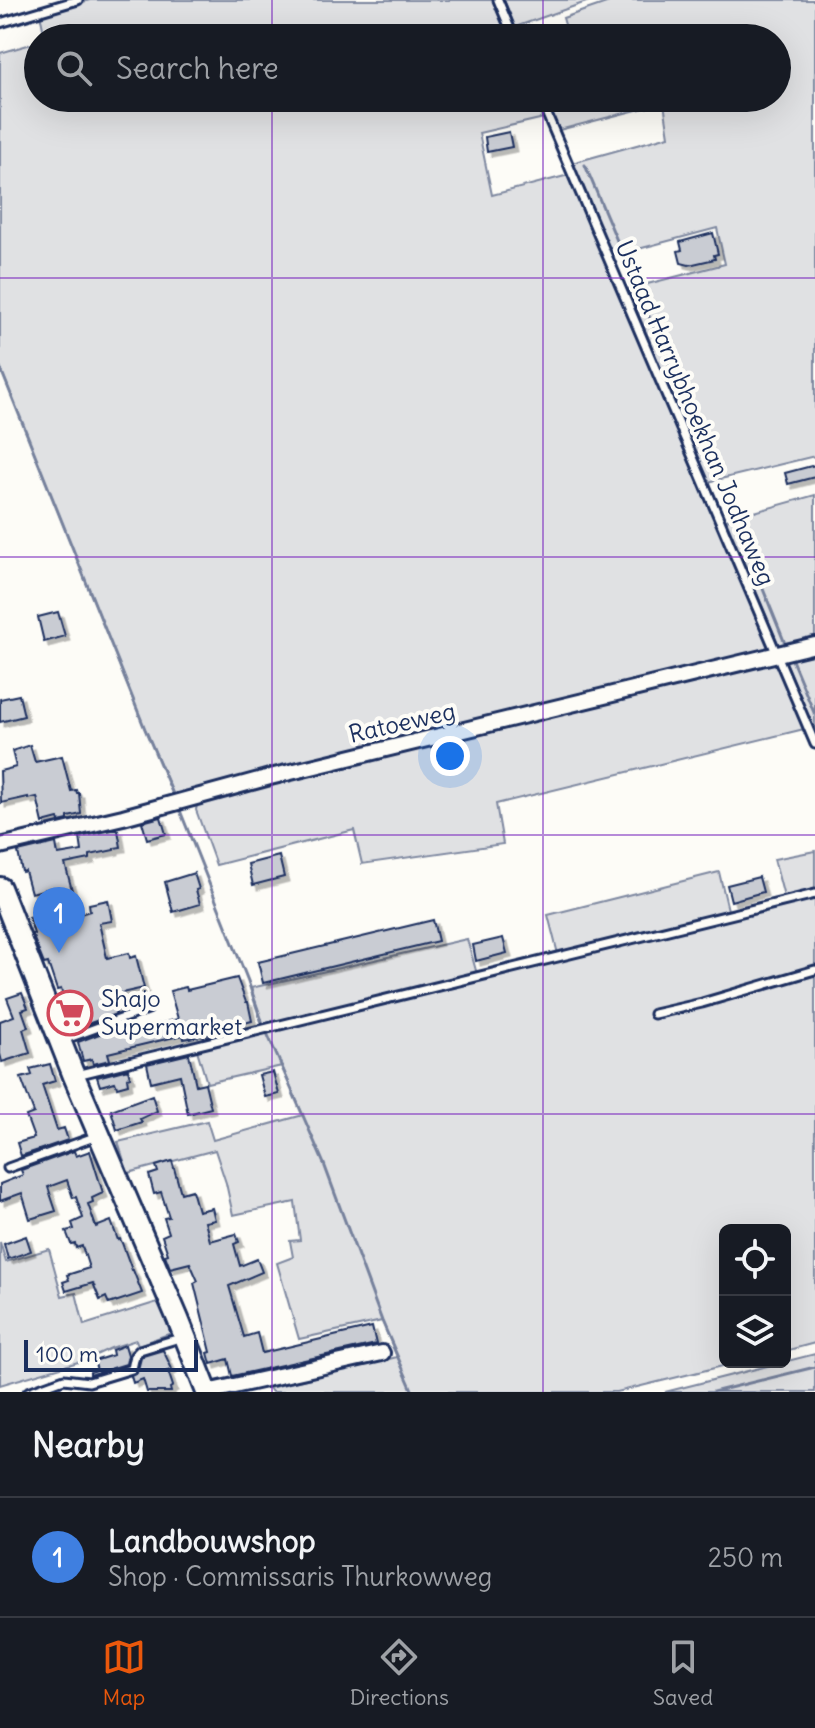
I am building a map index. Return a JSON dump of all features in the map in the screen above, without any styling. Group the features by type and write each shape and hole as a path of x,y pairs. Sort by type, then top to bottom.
{"main road":[{"path":"0,888 74,1076 207,1392"}],"street":[{"name":"Ratoeweg","path":"0,846 815,645"},
{"path":"207,1392 382,1353"}],"lane":[{"path":"0,23 78,0"},
{"path":"498,0 508,24"},
{"name":"Ustaad Harrybhoekhan Jodhaweg","path":"546,112 815,744"},
{"path":"74,1076 815,894"},
{"path":"654,1014 815,970"},
{"path":"61,1041 148,1009"},
{"path":"8,1168 99,1136"},
{"path":"28,1392 64,1379 89,1382 132,1369 135,1355 140,1350 185,1337"}],"shaded area":[{"path":"90,0 495,0 504,24 42,24 40,14"},
{"path":"504,0 592,0 524,24 514,24"},
{"path":"615,0 815,0 815,456 708,482 628,289 725,264 717,228 612,256 572,163 669,136 665,112 791,112 791,24 565,24 563,18"},
{"path":"24,46 24,112 541,112 544,118 479,133 492,195 569,175 772,651 175,798 0,367 0,53"},
{"path":"551,112 629,112 559,130"},
{"path":"815,495 815,642 780,648 726,520"},
{"path":"815,649 815,732 786,662 787,657"},
{"path":"774,662 804,729 496,804 503,844 362,864 354,830 216,865 196,810 198,800"},
{"path":"815,851 815,890 784,897 774,859"},
{"path":"719,872 728,910 699,920 558,954 548,915"},
{"path":"815,898 815,1343 791,1349 791,1224 719,1224 719,1367 617,1392 272,1392 269,1388 397,1357 382,1321 299,1339 277,1263 293,1257 290,1241 300,1240 295,1202 233,1215 215,1150 128,1173 118,1142 207,1121 213,1140 303,1115 282,1066 207,1083 197,1050 260,1034 260,1031"},
{"path":"467,939 477,974 264,1025 251,988"},
{"path":"0,1242 6,1262 49,1249 62,1296 76,1293 84,1325 164,1300 177,1331 138,1345 136,1340 85,1360 0,1385"},
{"path":"815,1354 815,1392 665,1392 760,1368 791,1368 791,1360"}],"building":[{"path":"509,132 512,147 487,152 485,137"},
{"path":"713,233 718,254 714,255 715,259 689,265 681,263 678,251 682,250 680,242"},
{"path":"815,465 815,477 788,484 785,473"},
{"path":"58,612 65,636 44,642 38,617"},
{"path":"19,695 24,716 0,722 0,699"},
{"path":"30,745 35,762 62,756 71,791 79,793 81,814 68,817 68,820 43,823 37,797 1,803 0,771 16,767 12,751"},
{"path":"161,817 166,834 147,839 142,822"},
{"path":"118,830 121,847 90,855 90,859 65,864 72,890 53,895 51,888 31,893 18,852 56,843 58,855 82,851 80,837"},
{"path":"279,856 284,877 253,885 248,864"},
{"path":"194,873 200,904 173,912 165,882"},
{"path":"759,877 763,892 731,901 727,885"},
{"path":"108,900 112,921 99,923 107,958 129,953 130,958 136,956 144,988 117,994 119,1009 115,1010 116,1014 70,1030 61,989 57,990 48,963 44,964 29,917 53,910 55,918 69,914 70,917 90,911 89,904"},
{"path":"433,920 438,941 263,983 258,962"},
{"path":"503,938 507,953 476,961 473,945"},
{"path":"237,978 248,1002 252,1021 225,1028 226,1031 184,1039 183,1035 108,1053 110,1060 93,1064 92,1059 83,1061 78,1042 118,1027 119,1031 137,1029 178,1019 170,991"},
{"path":"22,993 28,1008 22,1010 28,1027 23,1029 30,1053 2,1062 0,1021 14,1016 7,998"},
{"path":"189,1054 196,1085 205,1083 211,1108 188,1114 180,1075 151,1082 147,1064"},
{"path":"50,1064 55,1081 42,1085 57,1130 64,1128 68,1140 21,1156 17,1143 34,1138 26,1116 34,1113 21,1078 32,1075 30,1069"},
{"path":"128,1069 128,1084 117,1087 115,1082 100,1086 97,1077"},
{"path":"273,1072 279,1094 265,1097 259,1075"},
{"path":"152,1095 157,1111 140,1119 142,1122 117,1130 111,1110"},
{"path":"74,1151 76,1156 90,1151 103,1193 92,1198 93,1202 88,1204 96,1227 111,1221 142,1293 109,1304 106,1297 100,1300 93,1283 66,1291 63,1282 69,1280 67,1275 89,1268 82,1246 76,1248 75,1243 71,1244 66,1231 74,1229 72,1223 83,1218 67,1180 48,1187 56,1211 30,1219 22,1193 0,1201 0,1184 23,1175 21,1170"},
{"path":"172,1161 181,1193 192,1190 198,1211 212,1208 215,1220 205,1222 210,1241 236,1234 239,1242 234,1244 240,1266 257,1259 262,1272 229,1286 244,1337 257,1333 262,1353 372,1327 376,1344 232,1376 228,1359 211,1364 208,1353 211,1352 194,1283 198,1281 190,1263 170,1268 162,1236 169,1233 164,1218 169,1217 161,1192 154,1194 149,1175 158,1172 156,1166"},
{"path":"26,1236 31,1251 8,1259 4,1244"},
{"path":"125,1345 128,1355 126,1364 90,1375 90,1372 97,1370 94,1361 113,1355 112,1350"},
{"path":"163,1350 172,1369 168,1371 173,1386 171,1392 147,1392 143,1379 133,1383 131,1376 137,1373 143,1356"}],"waterway":[{"path":"585,165 784,641"},
{"path":"0,367 174,797"},
{"path":"792,660 815,715"},
{"path":"179,808 262,1023"},
{"path":"267,1033 324,1164 382,1321 413,1392"},
{"path":"713,1392 815,1367"}],"place":[{"name":"Landbouwshop","path":"59,953"},
{"name":"Shajo Supermarket","path":"70,1013"}]}
